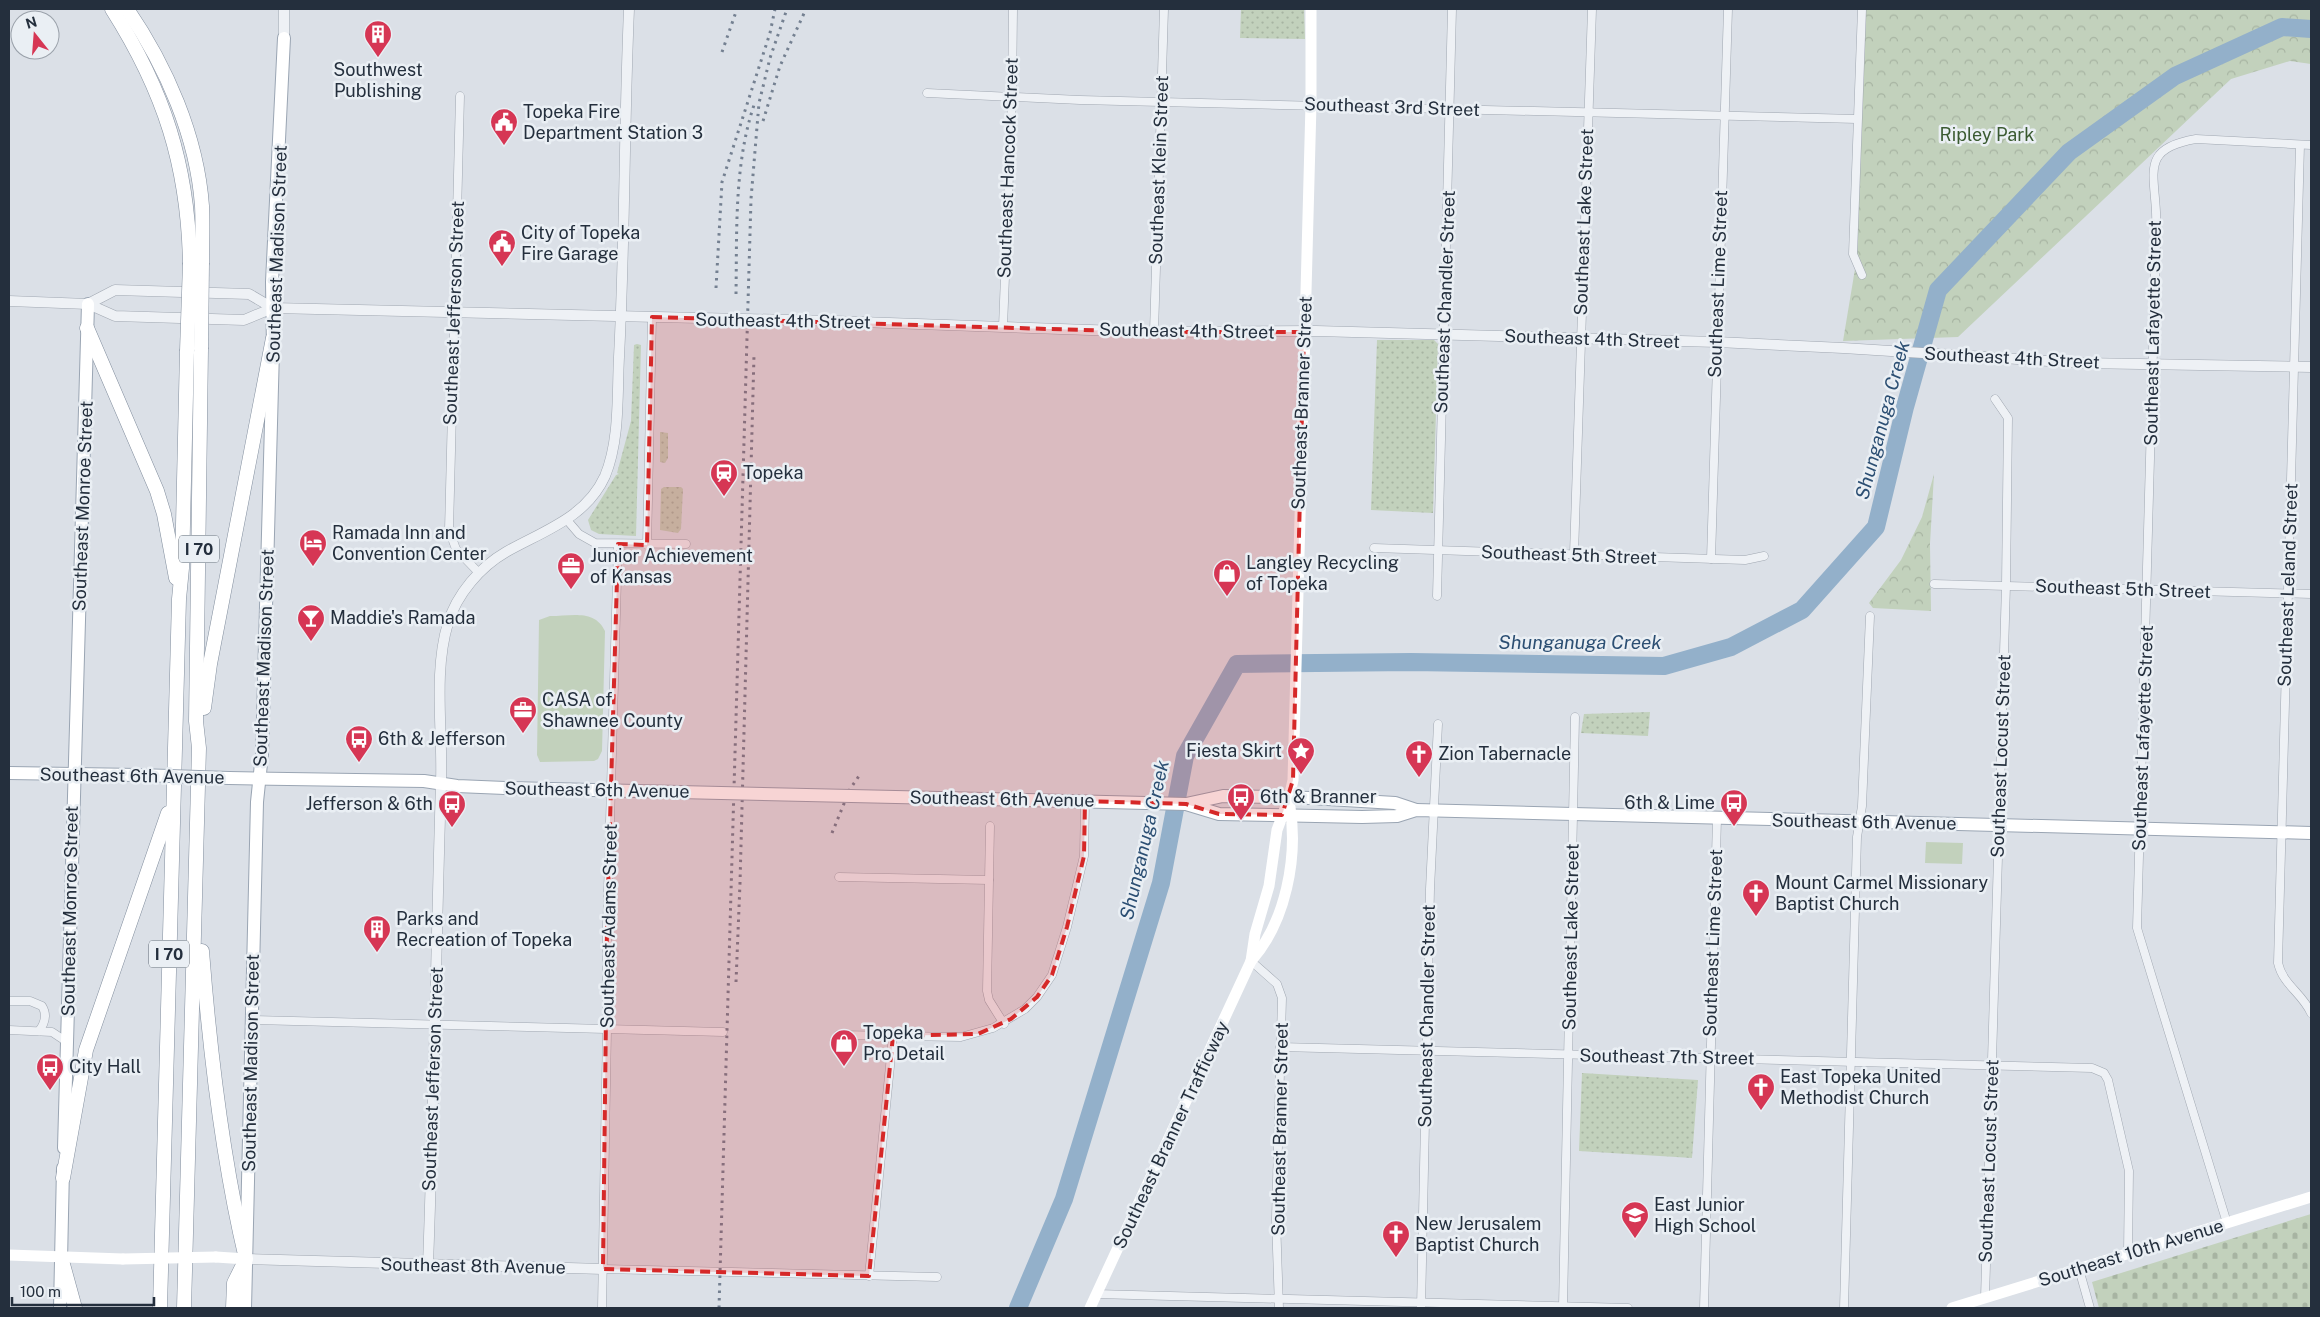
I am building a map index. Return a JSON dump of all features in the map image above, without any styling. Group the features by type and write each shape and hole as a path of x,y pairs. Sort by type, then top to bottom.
{"highway":[{"name":"I 70","path":"112,9 133,42 164,109 176,147 185,188 196,263"},
{"name":"I 70","path":"127,9 149,44 180,110 197,172 202,206 196,263 194,350 196,721 199,748 184,1308"},
{"path":"87,328 157,491 164,514 179,599"},
{"path":"199,748 210,664 274,338"},
{"name":"I 70","path":"160,1308 179,599 194,350"},
{"path":"63,1178 86,1050 173,796"},
{"path":"196,890 205,997 218,1110 230,1191 246,1259 234,1283 233,1308"},
{"path":"61,1257 75,1308"}],"main road":[{"name":"Southeast Branner Street","path":"1252,961 1262,949 1282,902 1289,871 1294,832 1287,815 1293,780 1311,104 1311,9"},
{"name":"Southeast Madison Street","path":"245,1308 257,802 260,780 274,338 273,308 284,38"},
{"name":"Southeast Monroe Street","path":"60,1308 88,304"},
{"name":"Southeast 6th Avenue","path":"9,773 139,775 260,780 424,781 441,784 505,788 1186,804 1223,796 1395,803 1416,810 1434,811 2311,833"},
{"name":"Southeast 6th Avenue","path":"1186,804 1219,814 1379,817 1397,816 1416,810"},
{"name":"Southeast Branner Street","path":"1252,961 1255,934 1269,886 1276,830 1287,815"},
{"name":"Southeast Branner Trafficway","path":"1090,1308 1252,961"},
{"name":"Southeast 10th Avenue","path":"1952,1308 2311,1197"},
{"name":"Southeast 8th Avenue","path":"9,1255 122,1259 216,1257 246,1259"}],"street":[{"name":"Southeast Madison Street","path":"284,9 284,38"},
{"path":"479,573 505,552 550,531 567,520 588,501 604,476 614,444 621,317 629,9"},
{"name":"Southeast Hancock Street","path":"1003,326 1012,98 1012,9"},
{"name":"Southeast Klein Street","path":"1154,332 1164,9"},
{"name":"Southeast Chandler Street","path":"1437,596 1452,9"},
{"name":"Southeast Lake Street","path":"1574,554 1592,9"},
{"name":"Southeast Lime Street","path":"1711,559 1716,342 1728,9"},
{"path":"1862,9 1853,254 1862,275"},
{"name":"Southeast 3rd Street","path":"927,93 1012,98 1857,119"},
{"name":"Southeast Jefferson Street","path":"428,1265 441,784 441,685 448,624 463,592 479,573 456,549 449,530 453,312 460,96"},
{"name":"Southeast Lafayette Street","path":"2227,1223 2137,934 2136,912 2140,829 2156,240 2152,173 2162,151 2182,142 2196,139 2300,145"},
{"path":"2300,145 2311,145"},
{"name":"Southeast Leland Street","path":"2300,145 2278,963 2282,978 2303,1000 2311,1013"},
{"name":"Southeast 4th Street","path":"88,304 115,290 250,294 273,308"},
{"name":"Southeast 4th Street","path":"9,301 88,304 115,316 244,320 273,308 453,312 1003,326 1154,332 1304,332 1716,342 1871,349 2081,363 2311,367"},
{"path":"647,545 652,317"},
{"name":"Southeast Locust Street","path":"1985,1298 2006,585 2008,418 1995,398"},
{"path":"567,520 586,540 603,544 686,544"},
{"name":"Southeast Adams Street","path":"602,1308 607,1030 606,926 618,544"},
{"name":"Southeast 5th Street","path":"1374,548 1745,560 1764,556"},
{"name":"Southeast 5th Street","path":"1934,584 2311,594"},
{"path":"1844,1308 1857,838 1862,806 1870,616"},
{"name":"Southeast Lake Street","path":"1563,1307 1575,717"},
{"name":"Southeast Chandler Street","path":"1421,1306 1430,889 1438,724"},
{"path":"838,1035 961,1036 978,1034 1004,1024 1025,1009 1037,997 1052,975 1067,927 1084,856 1086,801"},
{"name":"Southeast Lime Street","path":"1704,1308 1717,818"},
{"path":"990,826 987,991 989,1000 1004,1024"},
{"path":"839,877 989,880"},
{"name":"Southeast Branner Street","path":"1252,961 1278,984 1282,998 1276,1219 1279,1308"},
{"path":"9,1001 30,1001 42,1006 45,1011 45,1020 39,1031"},
{"path":"253,1020 723,1032"},
{"path":"9,1030 58,1034 67,1042"},
{"path":"869,1276 893,1036"},
{"name":"Southeast 7th Street","path":"1280,1047 2092,1068 2104,1073 2108,1080 2129,1171 2128,1253"},
{"name":"Southeast 8th Avenue","path":"246,1259 937,1278"},
{"path":"2079,1269 2090,1308"},
{"path":"1096,1294 1279,1299 1421,1306 1628,1308"}],"highlighted area":[{"path":"652,317 1149,332 1304,332 1293,780 1282,815 1219,814 1186,804 1085,801 1084,856 1067,927 1052,975 1037,997 1011,1019 978,1034 893,1036 869,1276 603,1269 607,926 618,544 647,545"}],"green space":[{"path":"1241,9 1304,9 1305,39 1240,38"},
{"name":"Ripley Park","path":"1863,9 2311,9 2311,64 2290,61 2231,79 1958,337 1843,341 1856,263"},
{"path":"1377,340 1434,340 1438,344 1433,513 1371,510"},
{"path":"634,345 641,345 636,536 599,534 591,530 588,520 616,475 619,474 617,473 631,421"},
{"path":"660,432 668,433 668,458 665,463 660,462"},
{"path":"1934,474 1930,544 1931,611 1873,608 1869,603 1901,560 1922,517"},
{"path":"664,487 681,487 683,489 681,529 678,533 660,530 661,489"},
{"path":"582,615 595,619 605,631 602,751 598,759 594,761 540,762 537,755 539,620 550,616"},
{"path":"1650,712 1648,736 1581,733 1584,714"},
{"path":"1926,842 1963,843 1962,864 1925,863"},
{"path":"1582,1073 1698,1080 1692,1158 1579,1151"},
{"path":"2311,1214 2311,1308 2099,1308 2092,1282"}],"waterway":[{"name":"Shunganuga Creek","path":"1018,1308 1064,1199 1161,883 1185,756 1237,664 1411,662 1664,666 1731,647 1802,610 1876,527 1905,407 1938,290 2069,152 2175,76 2282,27 2311,29"}],"railway":[{"path":"722,52 737,9"},
{"path":"716,288 722,182 770,33 775,9"},
{"path":"719,1308 751,199 759,103 770,58 787,9"},
{"path":"763,121 780,66 806,9"},
{"path":"736,294 740,175 743,151 754,105"},
{"path":"736,982 754,355"},
{"path":"832,833 850,789 859,776"}],"place":[{"name":"Southwest Publishing","path":"378,58"},
{"name":"Topeka Fire Department Station 3","path":"504,146"},
{"name":"City of Topeka Fire Garage","path":"502,267"},
{"name":"Topeka","path":"724,497"},
{"name":"Ramada Inn and Convention Center","path":"313,567"},
{"name":"Junior Achievement of Kansas","path":"571,590"},
{"name":"Langley Recycling of Topeka","path":"1227,597"},
{"name":"Maddie's Ramada","path":"311,642"},
{"name":"CASA of Shawnee County","path":"523,734"},
{"name":"6th & Jefferson","path":"359,763"},
{"name":"Fiesta Skirt","path":"1301,775"},
{"name":"Zion Tabernacle","path":"1419,778"},
{"name":"6th & Branner","path":"1241,821"},
{"name":"6th & Lime","path":"1734,827"},
{"name":"Jefferson & 6th","path":"452,828"},
{"name":"Mount Carmel Missionary Baptist Church","path":"1756,917"},
{"name":"Parks and Recreation of Topeka","path":"377,953"},
{"name":"Topeka Pro Detail","path":"844,1067"},
{"name":"City Hall","path":"50,1091"},
{"name":"East Topeka United Methodist Church","path":"1761,1111"},
{"name":"East Junior High School","path":"1635,1239"},
{"name":"New Jerusalem Baptist Church","path":"1396,1258"}]}
